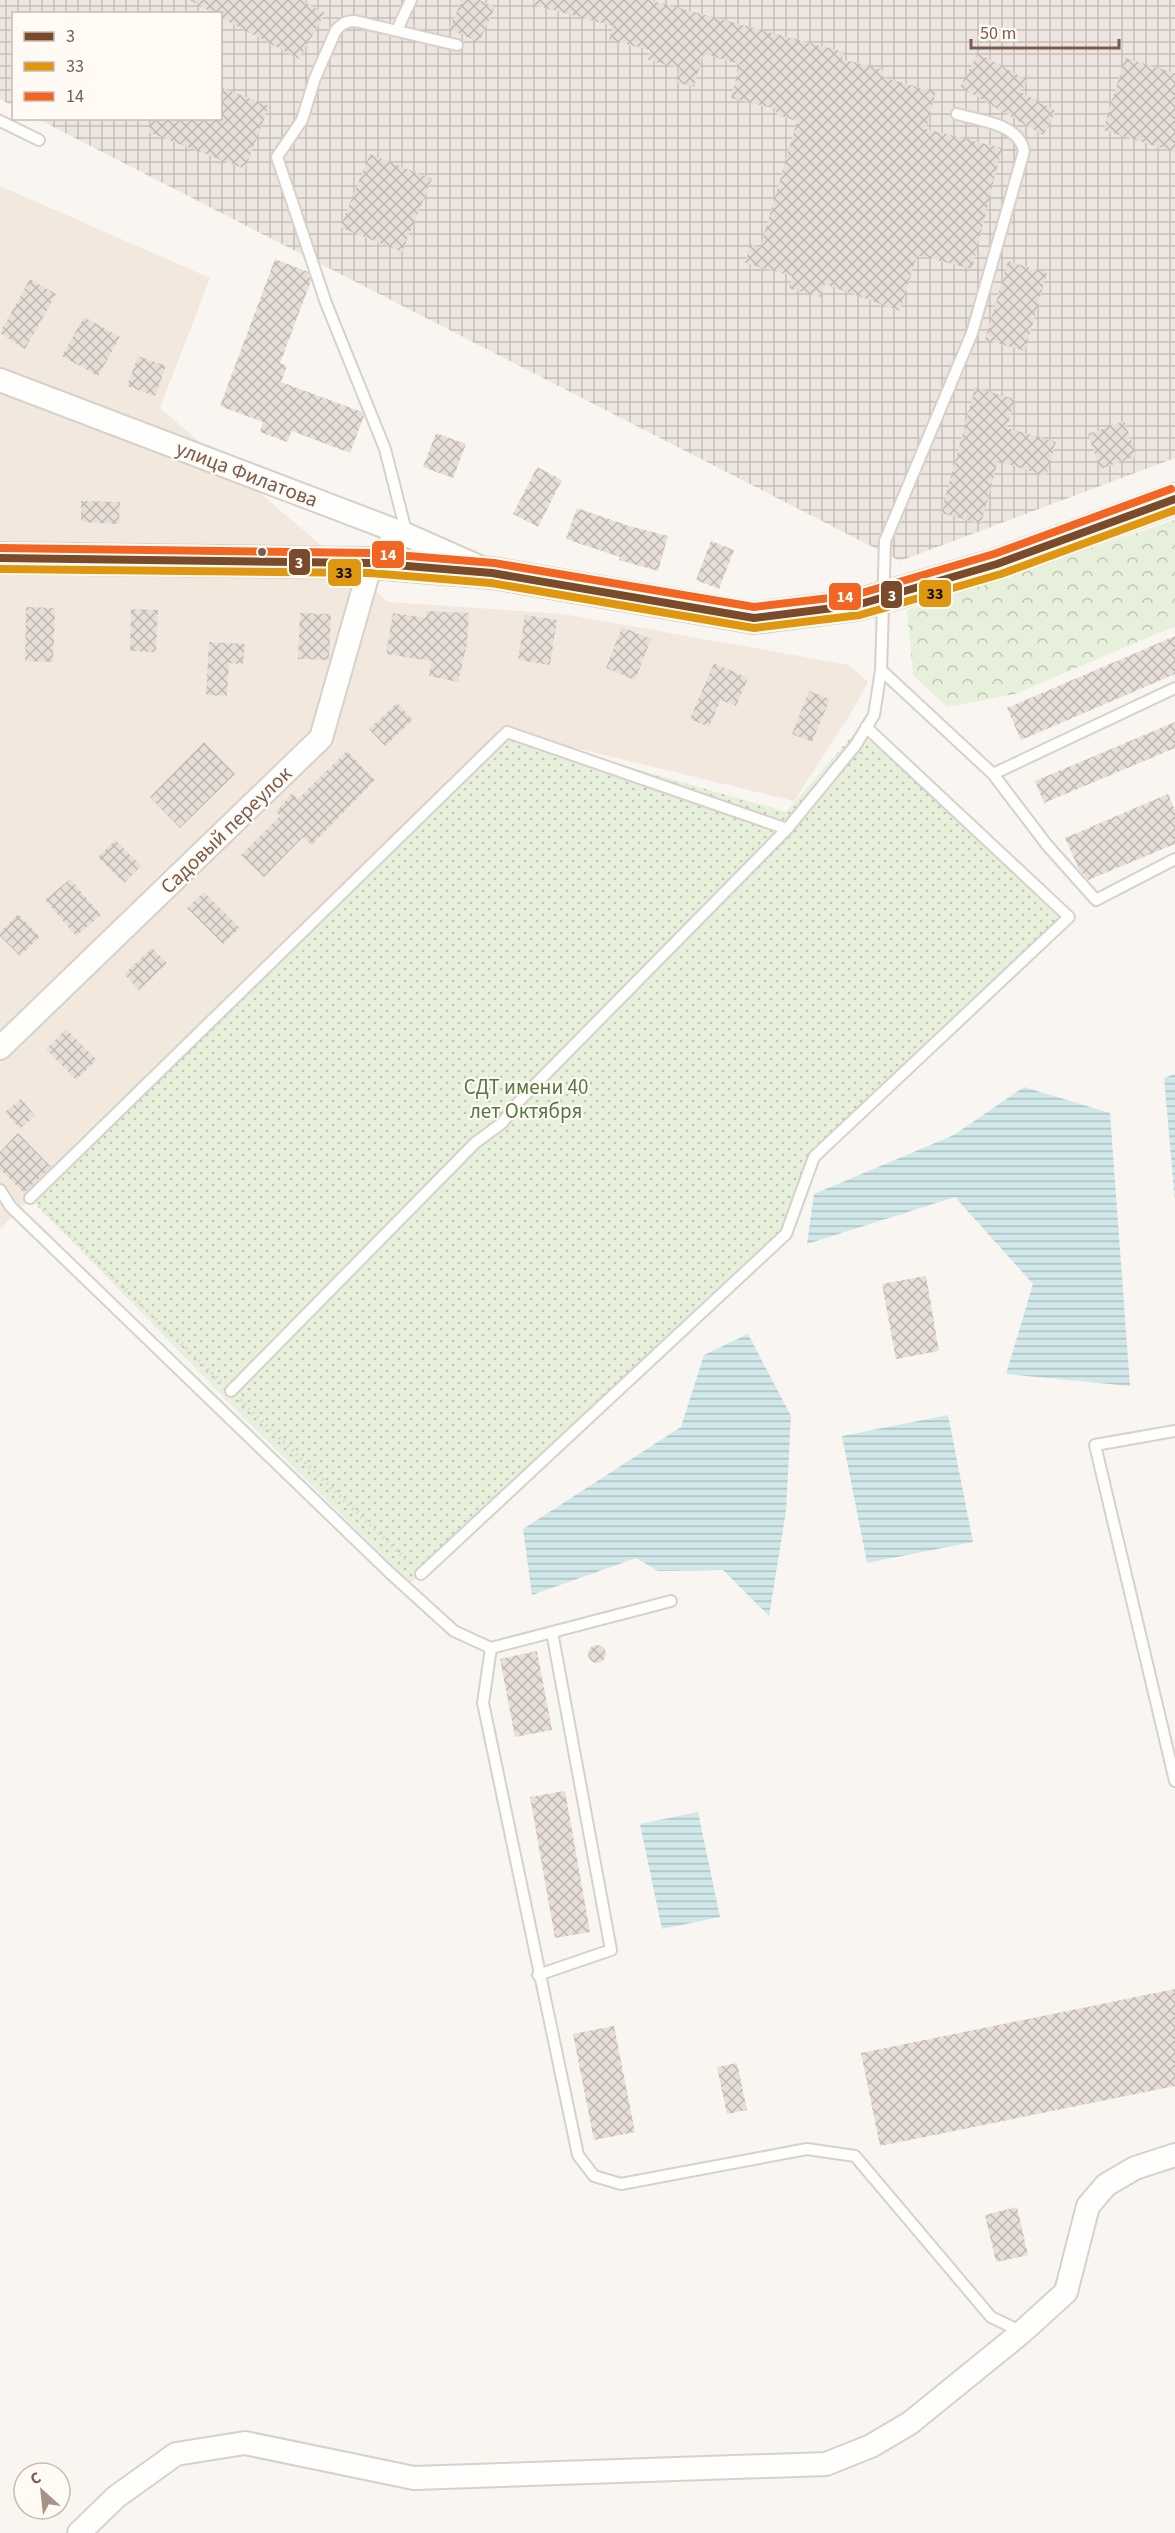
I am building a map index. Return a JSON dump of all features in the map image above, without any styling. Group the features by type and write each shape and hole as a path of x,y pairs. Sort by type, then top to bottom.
{"main road":[{"path":"0,558 375,564 492,573 754,618 857,605 997,564 1175,499"}],"street":[{"name":"улица Филатова","path":"0,380 397,531 492,573"},
{"name":"Садовый переулок","path":"0,1048 321,738 375,564"},
{"path":"79,2533 116,2497 176,2454 245,2443 414,2478 826,2464 871,2446 910,2423 1022,2332 1066,2292 1088,2206 1106,2185 1135,2168 1175,2155"}],"lane":[{"path":"397,30 411,0"},
{"path":"375,564 397,531 385,449 326,303 277,157 302,120 315,78 336,30 341,24 355,21 457,45"},
{"path":"231,1391 475,1143 502,1122 520,1098 787,829 855,746 874,715 881,670 885,541 972,333 1024,151 1020,140 1010,130 957,114"},
{"path":"0,121 39,140"},
{"path":"881,670 993,774 1047,845 1096,900 1175,859"},
{"path":"993,774 1175,688"},
{"path":"421,1574 786,1234 814,1157 1069,916 866,727"},
{"path":"30,1198 507,732 787,829"},
{"path":"0,1190 19,1216 389,1572 454,1631 491,1648 671,1601"},
{"path":"1175,1431 1095,1445 1175,1780"},
{"path":"538,1975 611,1950 552,1632"},
{"path":"491,1648 483,1703 538,1975 578,2155 594,2176 621,2184 807,2149 855,2156 991,2317 1022,2332"}],"shaded area":[{"path":"0,0 1175,0 1175,458 900,561 40,120 222,120 222,12 12,12 12,105 0,99"},
{"path":"0,186 210,278 160,408 388,602 563,614 849,665 868,682 851,713 794,801 501,730 0,1229"}],"green space":[{"path":"1175,520 1175,626 1015,694 947,707 913,675 907,610"},
{"name":"СДТ имени 40 лет Октября","path":"861,726 1069,917 814,1157 786,1234 410,1583 228,1402 30,1198 507,732 786,812"}],"water":[{"path":"1175,1074 1175,1202 1164,1078"},
{"path":"1024,1087 1110,1113 1130,1386 1006,1374 1033,1284 955,1197 807,1244 814,1194 954,1135"},
{"path":"748,1334 791,1416 786,1511 769,1616 723,1570 658,1571 636,1558 532,1595 523,1529 681,1427 704,1355"},
{"path":"948,1415 973,1542 867,1563 842,1436"},
{"path":"698,1812 720,1917 662,1929 640,1824"}],"building":[{"path":"190,0 301,0 325,13 299,59 222,18 222,12 211,12"},
{"path":"462,0 479,0 495,7 479,42 449,29"},
{"path":"534,0 649,0 844,52 842,59 884,70 882,77 936,92 926,129 1002,148 972,269 917,255 900,311 825,284 821,297 789,288 792,276 745,263 750,244 760,248 797,121 777,115 776,109 731,98 740,64 703,54 694,87 676,82 680,68 648,60 650,50 609,40 613,26 534,5"},
{"path":"978,53 1027,80 1021,92 1056,111 1043,135 960,87"},
{"path":"1125,58 1175,73 1175,152 1103,130"},
{"path":"222,88 269,106 245,169 148,132 152,120 222,120"},
{"path":"370,154 432,179 402,252 340,227"},
{"path":"275,259 308,272 311,281 280,363 287,366 281,382 362,412 364,416 350,453 292,431 287,442 260,432 263,422 220,406"},
{"path":"1008,261 1047,273 1025,351 985,340"},
{"path":"30,279 56,294 25,349 0,333"},
{"path":"84,317 120,337 98,376 62,356"},
{"path":"138,356 166,366 155,396 127,386"},
{"path":"975,388 1015,399 1007,428 1056,442 1046,476 998,461 981,524 941,513"},
{"path":"1124,421 1137,456 1100,469 1088,434"},
{"path":"436,433 466,444 453,478 423,467"},
{"path":"537,467 562,480 538,527 513,514"},
{"path":"81,501 120,502 119,524 81,522"},
{"path":"577,508 629,526 668,536 658,571 619,560 620,557 566,539"},
{"path":"711,541 734,550 719,589 696,580"},
{"path":"26,607 55,608 53,662 25,661"},
{"path":"131,609 158,610 156,652 130,651"},
{"path":"426,611 469,613 467,644 458,682 429,676 432,661 386,654 393,613 426,618"},
{"path":"300,613 331,614 329,660 298,659"},
{"path":"525,615 557,620 550,665 518,660"},
{"path":"622,627 651,639 635,680 606,668"},
{"path":"1175,636 1175,674 1021,740 1007,708"},
{"path":"209,642 245,644 243,664 229,663 227,696 206,695"},
{"path":"714,663 748,678 736,706 721,700 709,727 690,719"},
{"path":"809,691 830,699 812,742 792,734"},
{"path":"397,703 413,720 385,746 369,729"},
{"path":"1175,722 1175,748 1044,803 1035,781"},
{"path":"204,742 235,774 180,828 150,797"},
{"path":"347,751 375,780 312,845 303,837 264,877 241,855 280,816 276,812 292,793 298,799"},
{"path":"1168,794 1175,810 1175,844 1088,880 1079,869 1065,838"},
{"path":"115,840 141,866 124,883 98,857"},
{"path":"70,879 101,915 76,936 45,900"},
{"path":"204,892 240,928 223,944 187,908"},
{"path":"18,914 40,937 20,956 0,936 0,932"},
{"path":"152,948 167,963 139,990 124,974"},
{"path":"66,1029 97,1060 76,1080 46,1049"},
{"path":"21,1099 35,1116 20,1129 5,1112"},
{"path":"18,1133 51,1167 24,1193 0,1169 0,1152"},
{"path":"926,1276 939,1351 896,1359 882,1284"},
{"path":"593,1645 601,1645 606,1650 604,1661 593,1663 588,1658 588,1650"},
{"path":"537,1651 552,1730 515,1737 500,1659"},
{"path":"565,1791 590,1932 555,1938 530,1797"},
{"path":"1175,1989 1175,2086 880,2146 861,2053"},
{"path":"614,2026 635,2132 594,2140 573,2034"},
{"path":"737,2063 747,2110 727,2114 717,2067"},
{"path":"1017,2207 1028,2255 996,2262 985,2215"}],"transit line":[{"name":"14","path":"0,548 372,553 494,563 754,607 855,595 994,554 1171,489"},
{"name":"3","path":"0,558 371,563 492,573 754,618 857,605 997,564 1175,499"},
{"name":"33","path":"0,569 370,573 491,583 754,628 860,615 1001,574 1175,510"}]}
